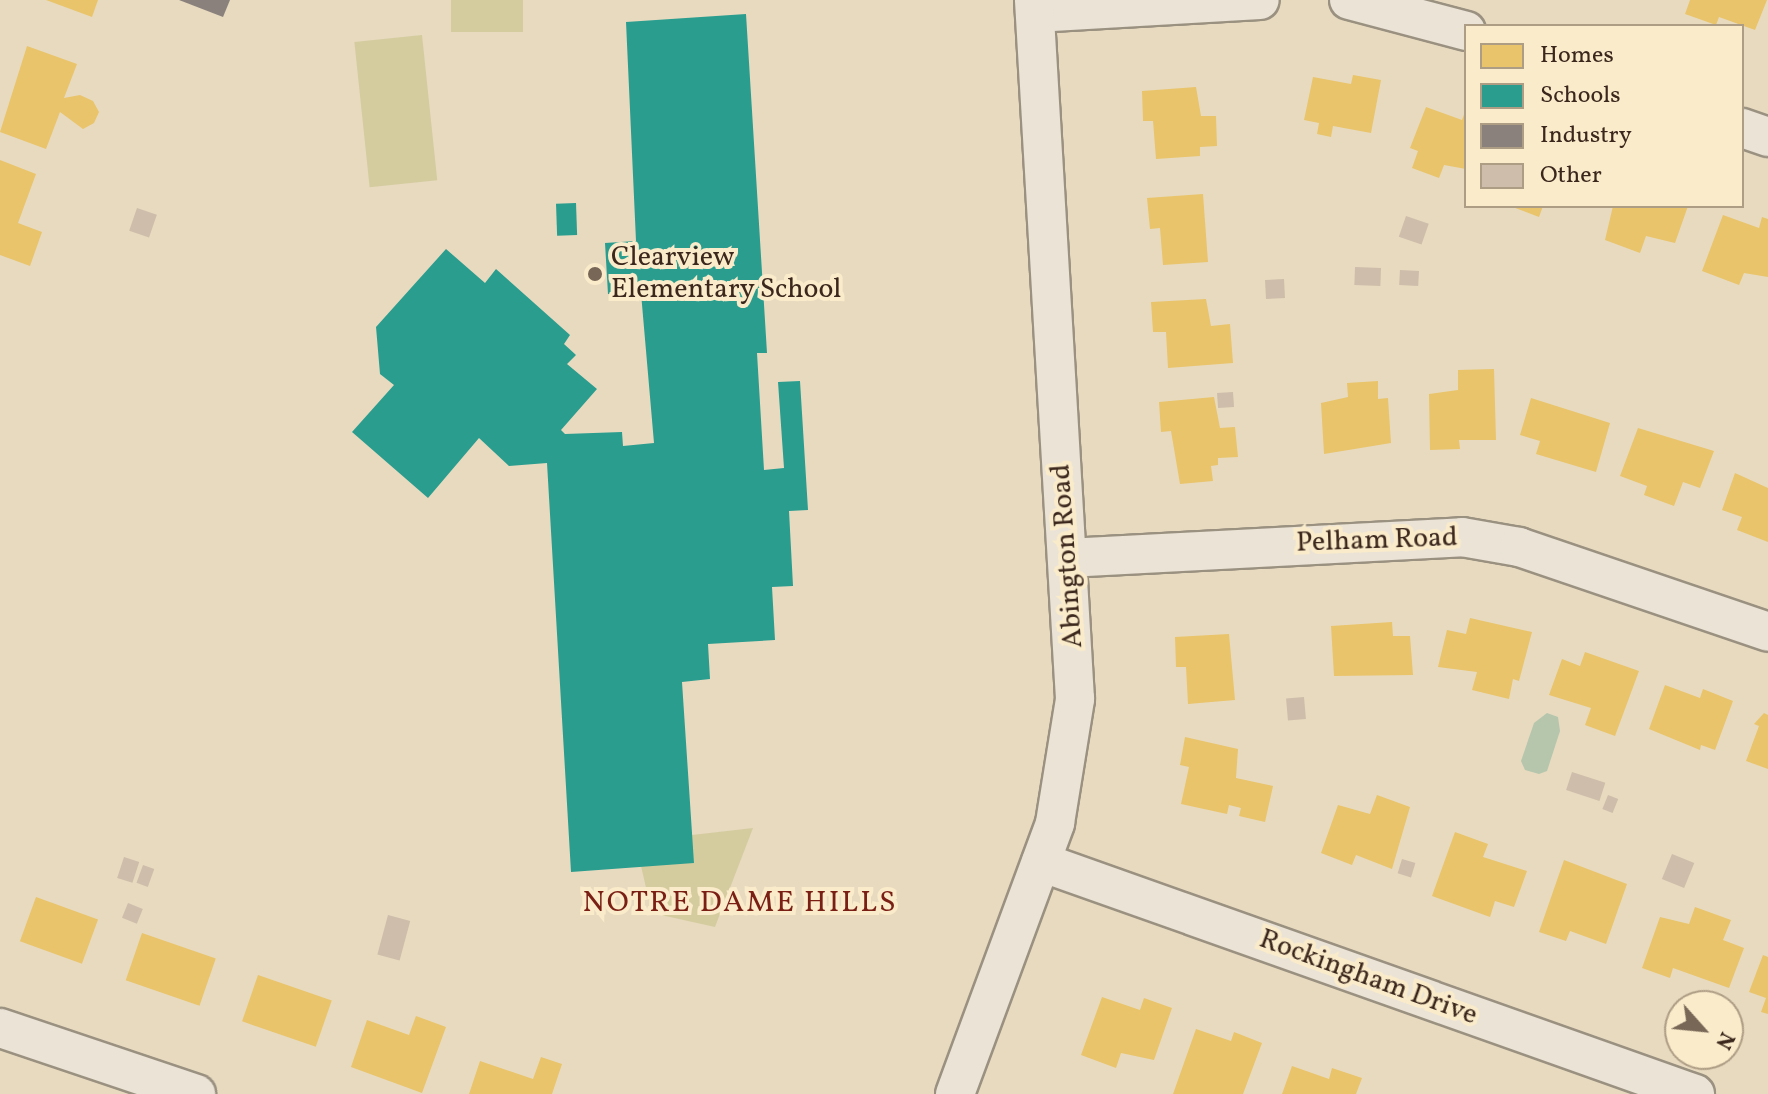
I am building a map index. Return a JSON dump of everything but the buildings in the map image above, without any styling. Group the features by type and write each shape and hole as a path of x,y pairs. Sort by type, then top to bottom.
{"street":[{"path":"1034,7 1260,0"},
{"path":"1349,0 1464,30"},
{"name":"Abington Road","path":"955,1094 1041,862 1072,741 1075,657 1034,7"},
{"path":"1744,129 1768,137"},
{"name":"Pelham Road","path":"1067,558 1462,537 1519,547 1768,632"},
{"name":"Rockingham Drive","path":"1041,862 1695,1094"},
{"path":"0,1028 196,1094"}],"shaded area":[{"path":"451,0 523,0 523,32 451,32"},
{"path":"422,35 437,180 370,187 354,42"},
{"path":"1547,713 1558,717 1560,731 1547,771 1539,774 1525,770 1521,761 1534,723"},
{"path":"753,828 715,927 661,915 650,905 641,866 692,835"}],"place":[{"name":"Clearview Elementary School","path":"595,274"}],"district":[{"name":"NOTRE DAME HILLS","path":"740,903"}]}
